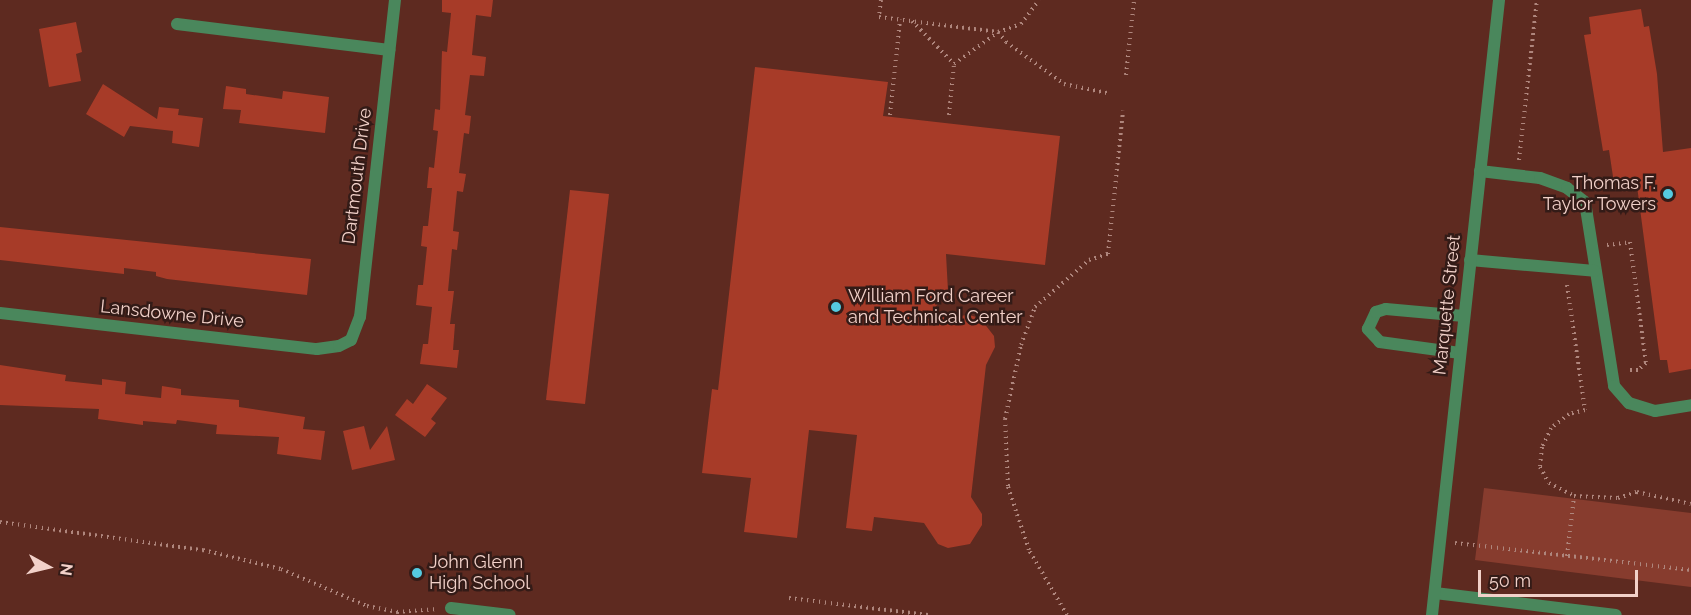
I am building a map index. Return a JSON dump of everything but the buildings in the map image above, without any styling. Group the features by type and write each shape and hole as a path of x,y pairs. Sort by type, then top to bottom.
{"street":[{"name":"Dartmouth Drive","path":"339,346 351,340 360,317 395,0"},
{"name":"Marquette Street","path":"1432,615 1499,0"},
{"path":"177,24 389,50"},
{"path":"1480,171 1540,178 1567,188 1585,202 1614,386 1629,403 1655,411 1691,405"},
{"path":"1470,260 1595,271"},
{"path":"1460,353 1380,342 1368,329 1376,312 1386,309 1464,316"},
{"name":"Lansdowne Drive","path":"0,313 317,349 339,346"},
{"path":"1435,593 1616,615"},
{"path":"451,608 510,615"}],"path":[{"path":"881,0 879,17 998,32 1006,42 1064,84 1107,93"},
{"path":"954,64 998,32 1021,24 1039,0"},
{"path":"1126,75 1134,0"},
{"path":"1519,162 1537,0"},
{"path":"890,116 900,20"},
{"path":"912,21 954,64 950,116"},
{"path":"1067,615 1029,550 1008,486 1005,419 1021,345 1035,307 1089,260 1108,254 1123,111"},
{"path":"1566,281 1585,410 1569,414 1551,428 1542,447 1540,466 1549,483 1574,496 1618,498 1637,492 1691,504"},
{"path":"1568,556 1574,496"},
{"path":"0,522 203,550 281,568 367,606 397,612 451,608"},
{"path":"1439,542 1691,570"},
{"path":"789,598 928,615"}],"shaded area":[{"path":"1484,488 1691,513 1691,587 1475,560"}],"place":[{"name":"Thomas F. Taylor Towers","path":"1668,194"},
{"name":"William Ford Career and Technical Center","path":"836,307"},
{"name":"John Glenn High School","path":"417,573"}]}
